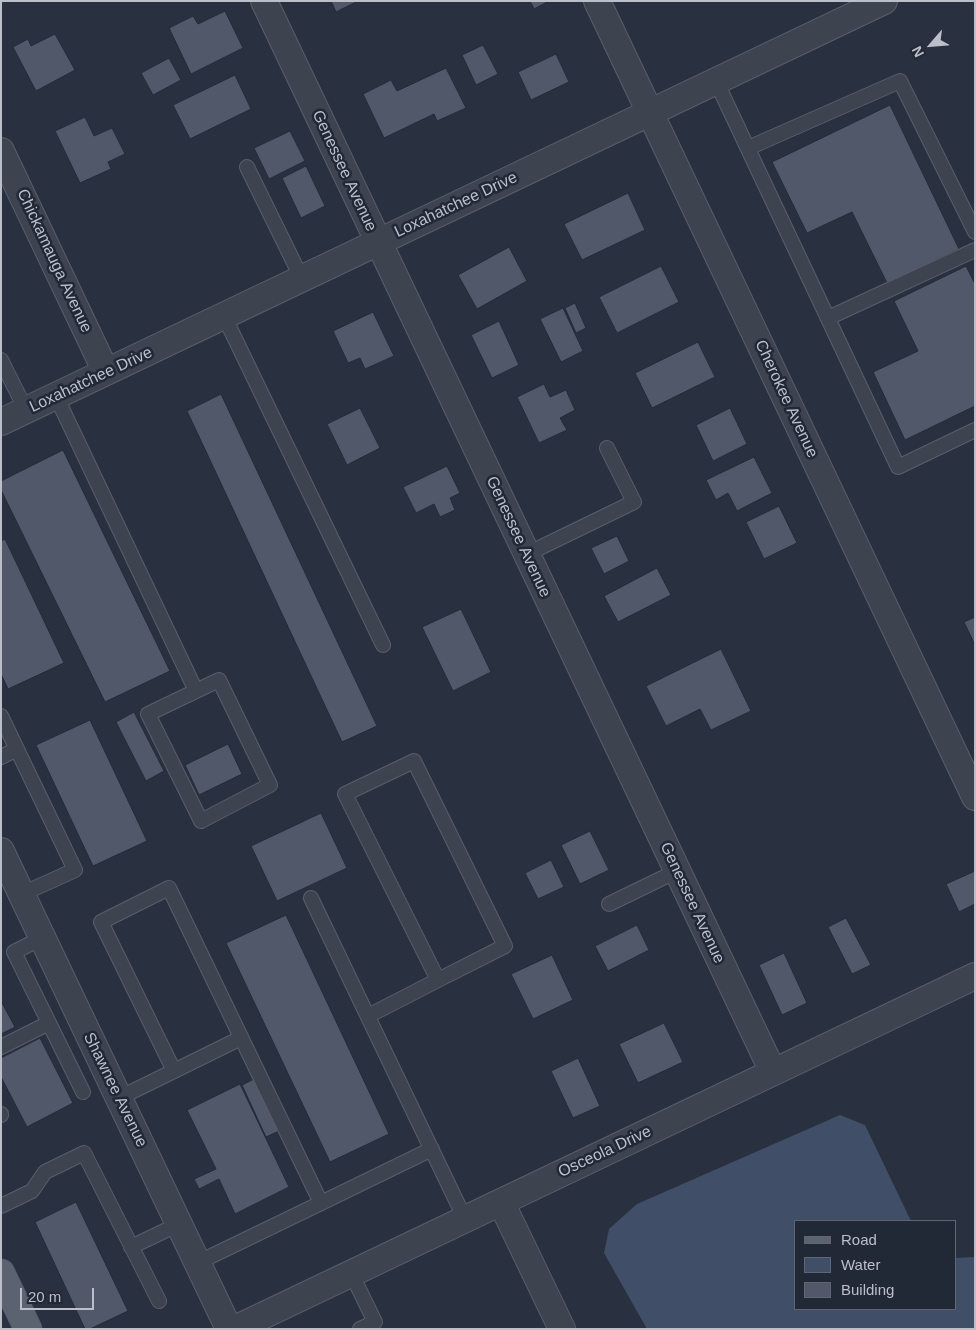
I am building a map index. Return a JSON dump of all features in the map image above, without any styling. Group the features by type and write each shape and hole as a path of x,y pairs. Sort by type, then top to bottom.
{"main road":[{"path":"1,1273 28,1329"}],"street":[{"name":"Genessee Avenue","path":"264,1 773,1072"},
{"name":"Cherokee Avenue","path":"597,1 975,797"},
{"name":"Loxahatchee Drive","path":"1,422 884,1"},
{"name":"Chickamauga Avenue","path":"1,151 106,372"},
{"name":"Shawnee Avenue","path":"1,851 197,1262 237,1328"},
{"name":"Osceola Drive","path":"237,1328 975,976"},
{"path":"501,1202 562,1329"}],"lane":[{"path":"716,81 898,466 975,430"},
{"path":"748,148 900,81 975,232"},
{"path":"247,167 302,279"},
{"path":"828,318 975,250"},
{"path":"224,316 383,645"},
{"path":"1,360 26,410"},
{"path":"56,396 196,691"},
{"path":"527,554 634,502 607,448"},
{"path":"219,680 270,785 201,821 148,714 196,691 219,680"},
{"path":"1,716 75,870 22,894"},
{"path":"1,757 17,749"},
{"path":"368,1016 505,946 414,760 345,794 438,980"},
{"path":"610,904 677,871"},
{"path":"174,1071 101,922 169,888 321,1203"},
{"path":"311,898 465,1218"},
{"path":"42,938 14,952 83,1092"},
{"path":"1,1047 50,1023"},
{"path":"118,1098 241,1038"},
{"path":"197,1262 432,1150"},
{"path":"1,1206 32,1191 45,1172 84,1153 158,1301"},
{"path":"131,1247 179,1224"},
{"path":"351,1273 377,1325 360,1329"}],"water":[{"path":"840,1115 865,1125 911,1220 794,1220 794,1310 956,1310 956,1258 975,1257 975,1329 647,1329 604,1253 609,1229 637,1204"}],"building":[{"path":"331,1 358,1 336,12"},
{"path":"530,1 549,1 534,9"},
{"path":"225,11 243,48 191,74 169,28 193,16 198,24"},
{"path":"55,34 75,70 36,91 13,47 28,39 31,46"},
{"path":"483,45 498,74 476,85 462,55"},
{"path":"556,54 569,82 531,100 518,72"},
{"path":"169,58 181,80 153,95 141,73"},
{"path":"446,68 466,108 437,121 434,114 384,138 363,94 391,80 397,91"},
{"path":"235,75 251,109 190,139 173,105"},
{"path":"890,105 959,249 887,283 852,212 807,233 772,162"},
{"path":"85,117 94,136 112,128 125,154 108,162 111,169 80,183 55,131"},
{"path":"290,131 305,161 269,179 254,148"},
{"path":"306,166 325,206 301,218 282,178"},
{"path":"628,193 645,230 582,260 564,224"},
{"path":"509,247 527,281 477,309 458,275"},
{"path":"661,266 679,302 617,333 599,297"},
{"path":"966,266 975,284 975,406 905,440 873,372 918,351 894,301"},
{"path":"575,303 586,328 576,333 565,308"},
{"path":"563,308 583,351 561,362 540,319"},
{"path":"373,312 394,356 365,369 360,358 348,363 333,331"},
{"path":"499,321 519,365 492,378 471,335"},
{"path":"698,342 715,377 652,408 635,373"},
{"path":"544,384 550,397 566,390 575,410 560,418 567,430 539,443 517,397"},
{"path":"221,394 377,726 342,742 187,411"},
{"path":"360,408 380,448 347,465 327,424"},
{"path":"730,408 747,444 713,461 696,425"},
{"path":"63,450 170,671 105,702 1,490 1,481"},
{"path":"754,457 772,493 737,511 728,493 716,500 706,480"},
{"path":"447,466 460,493 450,498 455,510 440,517 434,504 416,513 403,487"},
{"path":"779,506 797,543 764,559 746,522"},
{"path":"617,536 629,561 604,574 591,548"},
{"path":"5,539 64,663 8,689 1,674 1,541"},
{"path":"657,568 671,595 618,622 604,596"},
{"path":"461,609 491,672 453,691 422,627"},
{"path":"975,617 975,645 964,622"},
{"path":"721,649 751,711 711,730 700,709 666,726 646,686"},
{"path":"134,712 164,771 146,781 116,722"},
{"path":"90,720 147,841 93,866 36,745"},
{"path":"228,744 242,774 199,795 185,765"},
{"path":"321,813 347,868 277,901 251,846"},
{"path":"590,831 609,870 580,884 561,845"},
{"path":"551,860 564,887 538,899 525,873"},
{"path":"975,871 975,904 959,912 946,884"},
{"path":"286,915 389,1134 330,1162 226,943"},
{"path":"846,918 871,965 852,974 828,927"},
{"path":"637,925 649,950 608,971 595,946"},
{"path":"784,953 807,1003 782,1015 759,965"},
{"path":"552,955 573,1000 533,1019 511,974"},
{"path":"1,1001 15,1027 1,1034"},
{"path":"664,1023 683,1062 638,1083 619,1044"},
{"path":"40,1038 73,1103 27,1127 1,1077 1,1058"},
{"path":"578,1058 600,1106 573,1118 551,1071"},
{"path":"254,1079 279,1131 266,1137 242,1085"},
{"path":"240,1084 289,1187 235,1214 219,1179 199,1189 194,1179 216,1169 187,1110"},
{"path":"76,1202 128,1311 90,1329 85,1329 35,1222"}]}
